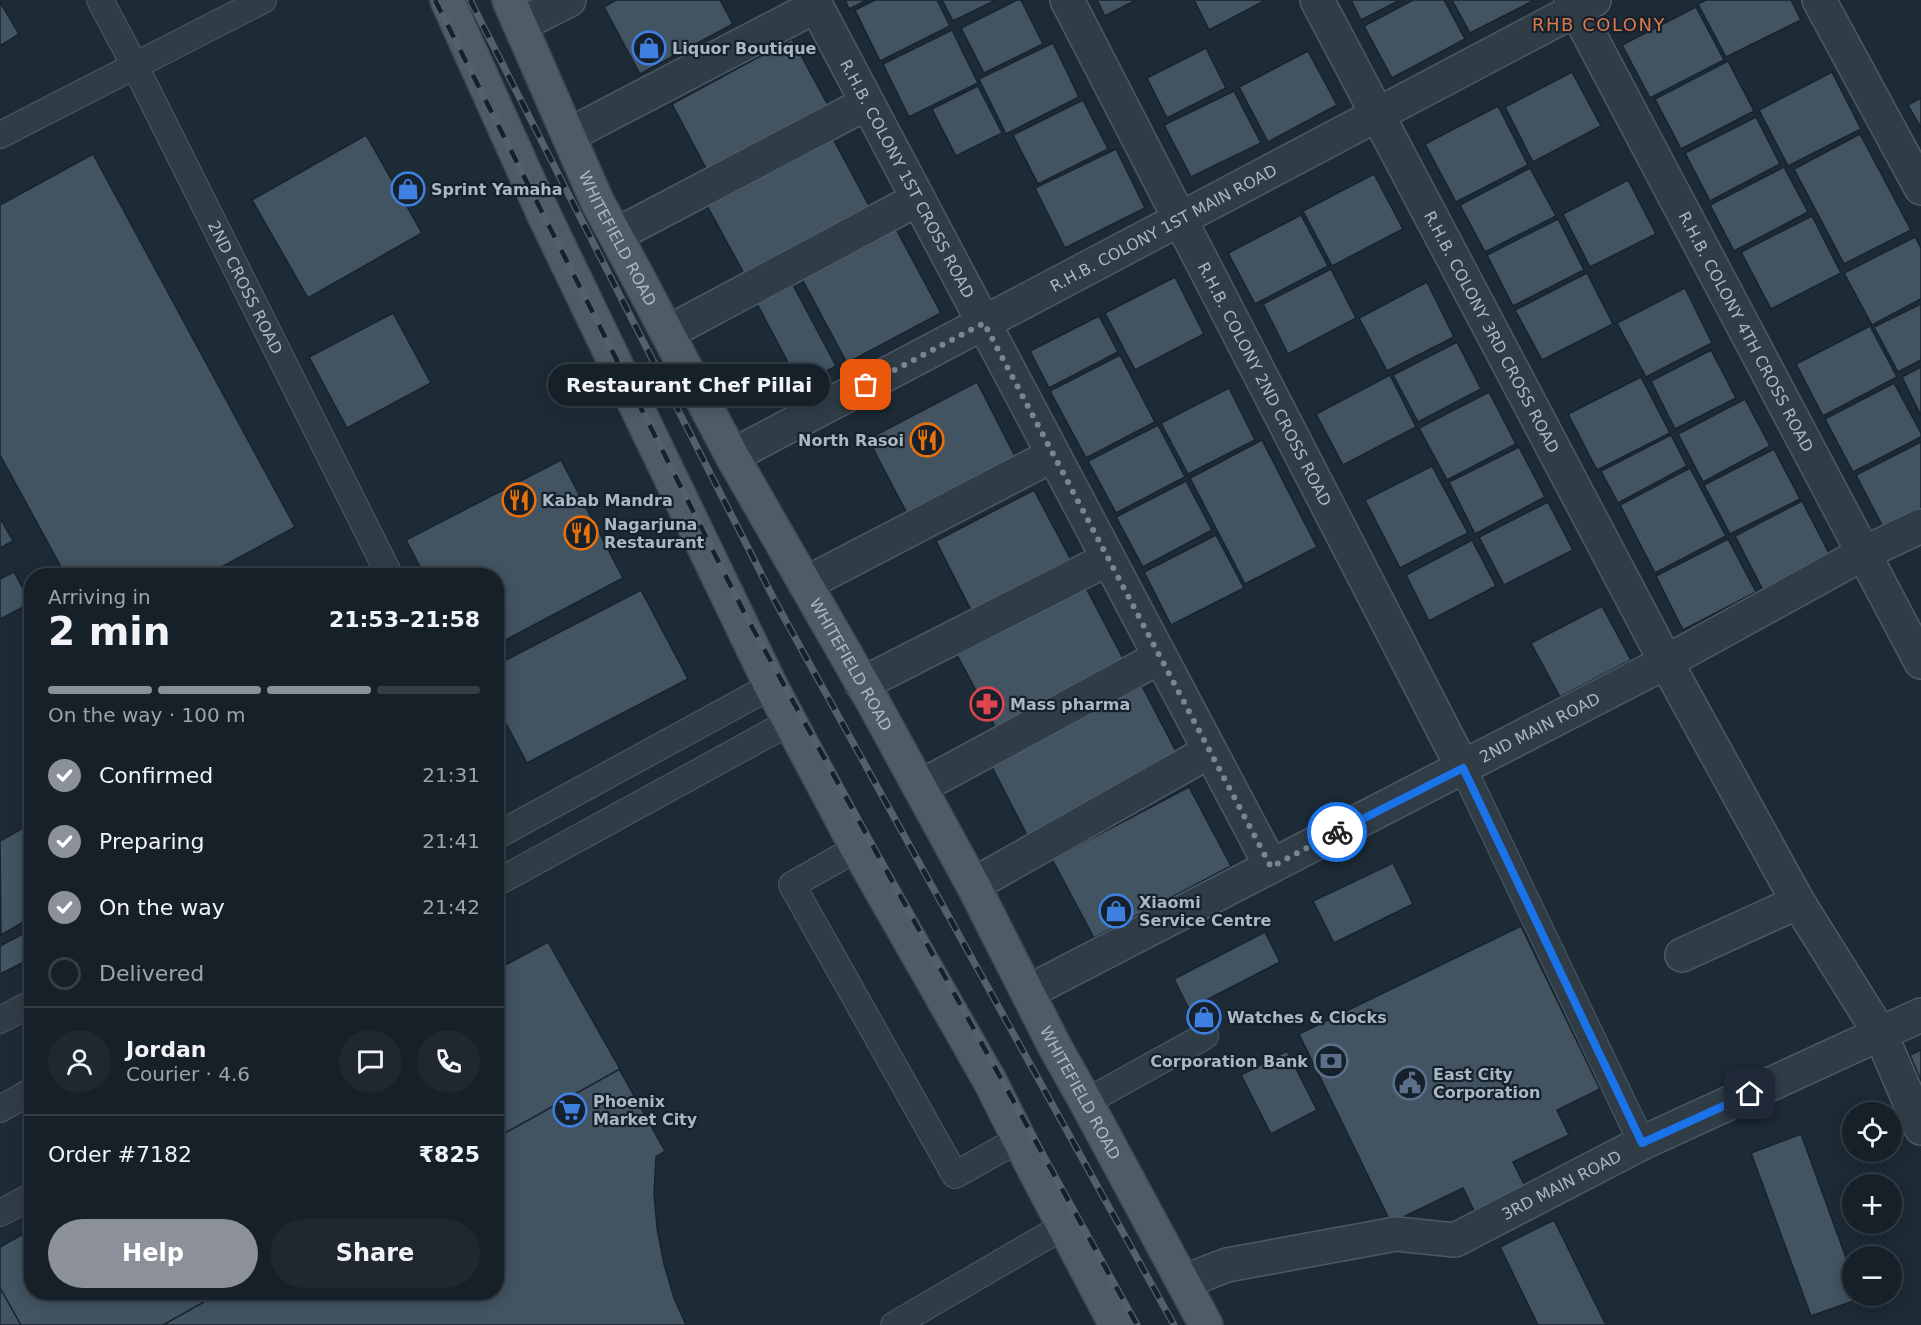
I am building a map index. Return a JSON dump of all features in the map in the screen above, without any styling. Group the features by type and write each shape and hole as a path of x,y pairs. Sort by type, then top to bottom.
{"main road":[{"path":"447,0 544,216 771,686 857,848 990,1081 1116,1325"},
{"name":"WHITEFIELD ROAD","path":"515,13 597,201 732,456 974,885 1054,1045 1206,1325"}],"street":[{"path":"515,13 569,0"},
{"name":"R.H.B. COLONY 2ND CROSS ROAD","path":"1067,0 1463,768"},
{"name":"R.H.B. COLONY 3RD CROSS ROAD","path":"1317,0 1666,662 1798,902 1881,1035 1921,1128"},
{"path":"1820,0 1921,188"},
{"path":"569,135 815,3"},
{"name":"R.H.B. COLONY 1ST CROSS ROAD","path":"815,3 1271,867"},
{"name":"R.H.B. COLONY 1ST MAIN ROAD","path":"732,456 1378,115 1581,3"},
{"name":"R.H.B. COLONY 4TH CROSS ROAD","path":"1581,3 1921,662"},
{"path":"616,235 867,102"},
{"path":"668,333 918,199"},
{"path":"805,584 1053,455"},
{"name":"2ND MAIN ROAD","path":"1028,992 1463,768 1666,662 1864,553 1921,526"},
{"path":"862,684 1108,559"},
{"path":"920,787 1160,657"},
{"path":"974,885 1210,751"},
{"path":"1683,955 1798,902"},
{"name":"3RD MAIN ROAD","path":"1183,1282 1227,1265 1396,1234 1455,1240 1642,1143 1921,1015"}],"lane":[{"name":"2ND CROSS ROAD","path":"100,0 386,568"},
{"path":"0,135 263,0"},
{"path":"504,832 771,686"},
{"path":"504,879 790,722"},
{"path":"1463,768 1642,1143"},
{"path":"857,848 792,885 955,1175 1019,1139"},
{"path":"0,1020 24,1007"},
{"path":"1086,1102 1205,1036"},
{"path":"0,1109 24,1096"},
{"path":"0,1213 24,1200"},
{"path":"894,1325 918,1319 1064,1226"}],"building":[{"path":"616,0 720,0 733,24 640,74 604,7"},
{"path":"845,0 867,0 849,9"},
{"path":"875,0 937,0 950,26 880,61 855,10"},
{"path":"942,0 996,0 953,21"},
{"path":"1021,0 1043,44 984,73 961,28"},
{"path":"1097,0 1136,0 1105,16"},
{"path":"1194,0 1266,0 1209,30"},
{"path":"1351,0 1400,0 1361,20"},
{"path":"1413,0 1444,0 1465,39 1392,78 1364,26"},
{"path":"1452,0 1533,0 1533,1 1470,33"},
{"path":"1706,0 1791,0 1801,20 1726,57 1698,4"},
{"path":"0,2 19,34 0,46"},
{"path":"1696,7 1724,60 1650,98 1622,45"},
{"path":"952,30 978,83 909,117 883,64"},
{"path":"792,39 829,107 708,172 672,104"},
{"path":"1053,43 1079,97 1006,134 979,79"},
{"path":"1206,48 1226,88 1167,118 1147,78"},
{"path":"1308,51 1337,105 1268,142 1239,87"},
{"path":"1728,61 1754,111 1681,149 1655,99"},
{"path":"1572,72 1601,126 1533,162 1505,107"},
{"path":"1832,72 1861,129 1788,166 1759,110"},
{"path":"978,86 1002,133 956,156 932,109"},
{"path":"1234,91 1261,143 1191,177 1164,125"},
{"path":"1921,98 1921,128 1908,105"},
{"path":"1083,100 1108,149 1038,184 1013,135"},
{"path":"1498,106 1528,165 1456,202 1425,144"},
{"path":"1756,117 1780,164 1710,201 1685,153"},
{"path":"1860,134 1911,230 1844,264 1794,169"},
{"path":"366,135 422,233 308,298 252,200"},
{"path":"831,135 873,213 747,279 705,202"},
{"path":"1116,149 1145,208 1065,248 1035,188"},
{"path":"93,154 295,527 220,568 62,568 0,455 0,205"},
{"path":"1784,167 1808,212 1734,251 1710,205"},
{"path":"1530,168 1556,216 1485,252 1460,205"},
{"path":"1374,174 1403,229 1332,266 1303,211"},
{"path":"1628,180 1656,234 1590,267 1563,214"},
{"path":"1301,215 1328,266 1255,304 1228,253"},
{"path":"1812,216 1841,273 1771,309 1741,252"},
{"path":"1558,219 1584,270 1513,306 1487,255"},
{"path":"896,229 941,313 847,363 802,279"},
{"path":"1915,237 1921,248 1921,299 1872,325 1844,273"},
{"path":"1331,269 1356,318 1288,354 1263,304"},
{"path":"1587,273 1613,324 1542,360 1515,310"},
{"path":"1175,277 1204,334 1135,370 1105,313"},
{"path":"1427,282 1454,337 1387,371 1359,318"},
{"path":"793,285 836,366 800,385 757,304"},
{"path":"1685,288 1712,343 1646,377 1617,323"},
{"path":"1921,304 1921,360 1898,372 1874,327"},
{"path":"393,313 431,383 347,428 309,357"},
{"path":"1099,316 1118,352 1049,388 1030,351"},
{"path":"1870,326 1897,377 1823,416 1796,364"},
{"path":"1457,342 1481,389 1418,422 1393,375"},
{"path":"1711,350 1736,398 1675,429 1651,381"},
{"path":"1120,355 1155,422 1086,458 1050,391"},
{"path":"1921,367 1921,416 1902,377"},
{"path":"1390,375 1416,427 1343,465 1316,414"},
{"path":"1641,377 1670,433 1597,470 1568,414"},
{"path":"977,382 1019,464 911,521 868,439"},
{"path":"1894,383 1921,437 1853,472 1825,419"},
{"path":"1229,388 1255,440 1188,474 1161,423"},
{"path":"1489,392 1516,444 1447,480 1419,428"},
{"path":"1745,399 1770,446 1703,482 1678,434"},
{"path":"1158,425 1185,477 1116,513 1088,461"},
{"path":"1671,435 1687,466 1618,503 1601,471"},
{"path":"1262,440 1317,547 1245,584 1190,478"},
{"path":"1921,442 1921,510 1884,529 1856,475"},
{"path":"1519,447 1545,497 1475,534 1449,482"},
{"path":"1774,449 1800,499 1730,534 1704,485"},
{"path":"561,460 623,578 504,641 504,568 421,568 406,540"},
{"path":"1432,466 1468,533 1400,568 1365,500"},
{"path":"1690,468 1726,536 1655,573 1620,505"},
{"path":"1186,481 1212,530 1143,567 1116,517"},
{"path":"1034,490 1071,560 972,612 936,541"},
{"path":"1802,501 1831,557 1764,592 1735,536"},
{"path":"1548,502 1573,550 1504,585 1479,537"},
{"path":"0,518 13,541 0,548"},
{"path":"1216,535 1244,588 1171,625 1144,572"},
{"path":"1728,539 1756,592 1683,630 1656,576"},
{"path":"1472,540 1496,586 1429,621 1406,575"},
{"path":"14,572 24,590 24,607 0,619 0,579"},
{"path":"1086,588 1126,664 997,730 957,655"},
{"path":"641,590 688,679 527,763 504,720 504,661"},
{"path":"1602,606 1631,660 1560,697 1531,643"},
{"path":"1142,686 1180,759 1028,837 991,765"},
{"path":"1189,787 1231,866 1094,938 1052,859"},
{"path":"24,828 24,922 1,935 0,841"},
{"path":"1393,863 1413,904 1334,943 1313,901"},
{"path":"1521,926 1600,1089 1557,1110 1569,1135 1513,1162 1527,1190 1476,1215 1463,1188 1391,1223 1299,1034"},
{"path":"1265,932 1280,962 1189,1009 1174,979"},
{"path":"24,933 24,962 0,974 0,946"},
{"name":"Phoenix Market City","path":"548,942 665,1151 656,1157 654,1193 657,1228 674,1298 686,1325 0,1325 0,1247 24,1234 24,1300 504,1300 504,966"},
{"path":"548,942 620,1069 504,1134 504,966"},
{"path":"1921,1050 1921,1081 1910,1055"},
{"path":"1287,1051 1317,1110 1271,1134 1241,1075"},
{"path":"1801,1134 1842,1247 1842,1305 1811,1316 1751,1153"},
{"path":"1554,1220 1606,1325 1538,1325 1500,1247"},
{"path":"24,1234 24,1300 208,1300 163,1325 21,1325 0,1288 0,1247"}],"railway":[{"path":"435,0 747,618 1137,1325"},
{"path":"470,0 776,603 1174,1325"}],"way so far":[{"path":"866,385 984,323 1271,867 1337,832"}],"place":[{"name":"Liquor Boutique","path":"649,48"},
{"name":"Sprint Yamaha","path":"408,189"},
{"name":"Restaurant Chef Pillai","path":"866,385"},
{"name":"North Rasoi","path":"927,440"},
{"name":"Kabab Mandra","path":"519,500"},
{"name":"Nagarjuna Restaurant","path":"581,533"},
{"name":"Mass pharma","path":"987,704"},
{"name":"Xiaomi Service Centre","path":"1116,911"},
{"name":"Watches & Clocks","path":"1204,1017"},
{"name":"Corporation Bank","path":"1331,1061"},
{"name":"East City Corporation","path":"1410,1083"},
{"name":"Phoenix Market City","path":"570,1110"}],"district":[{"name":"RHB COLONY","path":"1599,24"}],"route":[{"path":"1337,832 1463,768 1642,1143 1750,1094"}]}
